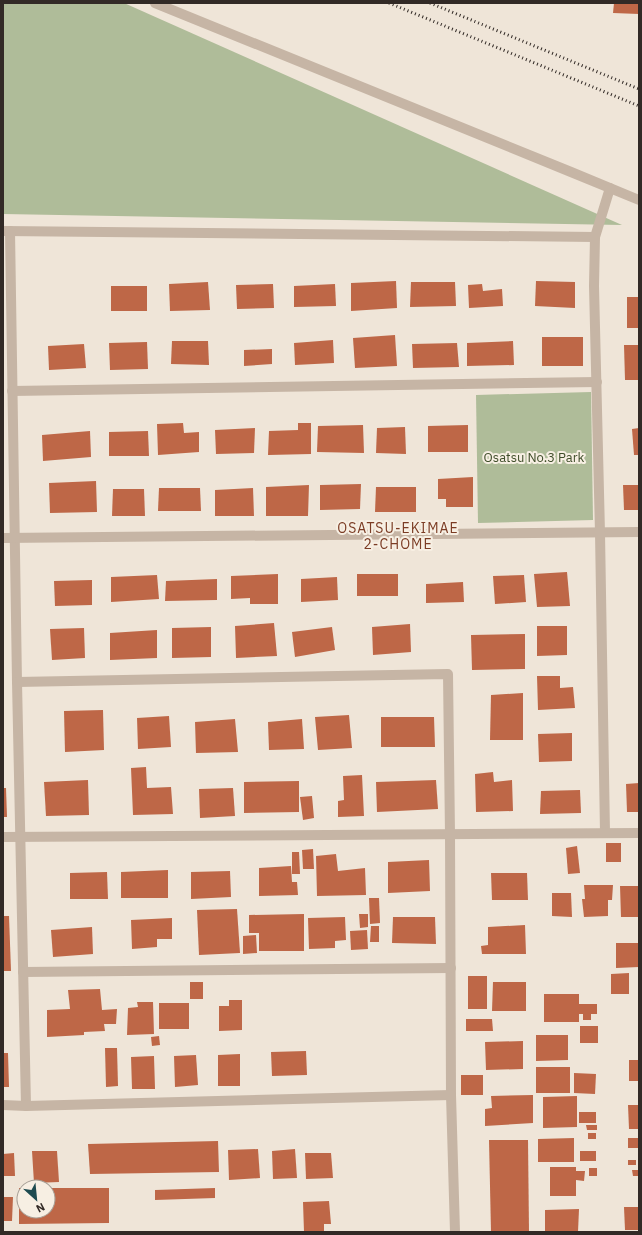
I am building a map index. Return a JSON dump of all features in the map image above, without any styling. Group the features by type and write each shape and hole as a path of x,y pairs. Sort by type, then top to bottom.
{"street":[{"path":"155,3 639,200"},
{"path":"605,833 594,286 595,237 610,188"},
{"path":"26,1106 12,391 6,231 595,237"},
{"path":"12,391 596,382"},
{"path":"3,538 639,532"},
{"path":"17,682 448,674 451,1095 455,1232"},
{"path":"3,837 639,833"},
{"path":"23,972 451,968"},
{"path":"3,1105 26,1106 451,1095"}],"green space":[{"path":"3,3 124,3 622,225 3,214"},
{"name":"Osatsu No.3 Park","path":"591,392 593,520 478,523 476,395"}],"building":[{"path":"614,3 639,3 639,14 613,13"},
{"path":"396,281 397,308 351,311 351,283"},
{"path":"536,281 575,282 575,308 535,306"},
{"path":"208,282 210,310 170,311 169,284"},
{"path":"411,282 455,282 456,306 410,307"},
{"path":"273,284 274,308 237,309 236,285"},
{"path":"335,284 336,306 294,307 294,286"},
{"path":"482,284 483,291 502,289 503,306 469,308 468,285"},
{"path":"111,286 147,286 147,311 111,311"},
{"path":"627,297 639,297 639,328 627,328"},
{"path":"395,335 397,366 355,368 353,338"},
{"path":"542,337 583,337 583,366 542,366"},
{"path":"333,340 334,363 295,365 294,343"},
{"path":"172,341 208,341 209,365 171,364"},
{"path":"513,341 514,365 467,366 467,343"},
{"path":"147,342 148,369 110,370 109,343"},
{"path":"457,343 459,367 413,368 412,344"},
{"path":"84,344 86,368 49,370 48,346"},
{"path":"624,345 639,345 639,380 625,380"},
{"path":"272,349 272,364 244,366 244,350"},
{"path":"183,423 184,433 199,432 199,452 158,455 157,424"},
{"path":"298,423 311,423 311,454 268,455 269,431 298,430"},
{"path":"363,425 364,453 317,452 318,426"},
{"path":"468,425 468,452 428,452 428,426"},
{"path":"405,427 406,454 376,453 377,428"},
{"path":"255,428 254,453 216,454 215,430"},
{"path":"639,428 639,455 634,455 632,429"},
{"path":"90,431 91,457 43,461 42,435"},
{"path":"148,431 149,456 109,456 109,432"},
{"path":"473,477 473,507 446,507 446,499 438,499 438,479"},
{"path":"96,481 97,512 50,513 49,483"},
{"path":"361,484 360,509 320,510 320,485"},
{"path":"309,485 308,516 266,516 266,487"},
{"path":"623,485 639,485 639,510 624,510"},
{"path":"376,487 416,487 416,512 375,512"},
{"path":"159,488 200,488 201,511 158,511"},
{"path":"253,488 254,516 215,516 215,490"},
{"path":"113,489 144,489 145,516 112,516"},
{"path":"567,572 570,606 537,607 534,574"},
{"path":"278,574 278,604 250,604 250,598 231,599 231,576"},
{"path":"357,574 398,574 398,596 357,596"},
{"path":"157,575 159,599 111,602 111,577"},
{"path":"524,575 526,602 495,604 493,576"},
{"path":"337,577 338,600 301,602 301,579"},
{"path":"217,579 217,600 165,601 166,581"},
{"path":"92,580 92,605 55,606 54,581"},
{"path":"463,582 464,602 426,603 426,584"},
{"path":"274,623 277,656 236,658 235,626"},
{"path":"410,624 411,652 373,655 372,627"},
{"path":"537,626 567,626 567,655 537,656"},
{"path":"211,627 211,657 172,658 172,628"},
{"path":"332,627 335,650 295,657 292,632"},
{"path":"84,628 85,658 52,660 50,629"},
{"path":"157,630 157,658 110,660 110,633"},
{"path":"525,634 525,669 472,670 471,635"},
{"path":"537,676 560,676 560,688 573,687 575,708 538,710"},
{"path":"523,693 523,740 490,740 491,695"},
{"path":"103,710 104,750 65,752 64,711"},
{"path":"349,715 352,748 318,750 315,717"},
{"path":"169,716 171,747 138,749 137,718"},
{"path":"381,717 434,717 435,747 381,747"},
{"path":"235,719 238,752 196,753 195,722"},
{"path":"302,719 304,749 269,750 268,722"},
{"path":"572,733 572,761 539,762 538,734"},
{"path":"146,767 147,788 171,787 173,814 133,815 131,768"},
{"path":"493,772 494,782 512,780 513,811 476,812 475,774"},
{"path":"362,775 364,816 338,817 338,801 344,800 343,776"},
{"path":"88,780 89,815 46,816 44,782"},
{"path":"436,780 438,809 377,812 376,782"},
{"path":"299,781 299,812 244,813 244,782"},
{"path":"639,783 639,812 627,812 626,784"},
{"path":"3,788 6,788 7,817 3,817"},
{"path":"233,788 235,816 200,818 199,789"},
{"path":"580,790 581,813 540,814 541,791"},
{"path":"312,796 314,818 303,820 300,797"},
{"path":"606,843 621,843 621,862 606,862"},
{"path":"577,846 580,873 568,874 566,848"},
{"path":"313,849 314,869 303,869 302,850"},
{"path":"292,852 299,852 300,874 292,874"},
{"path":"336,854 338,871 365,868 366,895 317,896 316,856"},
{"path":"429,860 430,891 388,893 388,862"},
{"path":"291,866 292,882 297,882 298,895 259,896 259,868"},
{"path":"168,870 168,898 121,898 121,872"},
{"path":"230,871 231,897 191,899 191,872"},
{"path":"107,872 108,899 70,899 70,873"},
{"path":"491,873 527,873 528,900 492,900"},
{"path":"584,885 613,885 612,900 608,900 608,916 584,917 582,899 585,899"},
{"path":"620,886 639,886 639,917 621,917"},
{"path":"552,893 571,893 572,917 552,916"},
{"path":"369,898 379,898 380,923 370,924"},
{"path":"237,909 240,953 199,955 197,910"},
{"path":"304,914 304,951 259,951 259,933 249,933 249,915"},
{"path":"359,914 368,914 368,927 360,928"},
{"path":"3,916 9,916 11,971 3,971"},
{"path":"345,917 346,940 335,941 335,948 309,949 308,918"},
{"path":"393,917 435,917 436,944 392,943"},
{"path":"172,918 172,939 157,939 157,947 132,949 131,920"},
{"path":"525,925 526,954 482,954 481,946 488,945 488,927"},
{"path":"371,926 379,926 379,942 370,942"},
{"path":"92,927 93,954 53,957 51,930"},
{"path":"367,930 368,949 351,950 350,931"},
{"path":"256,935 257,953 243,954 243,936"},
{"path":"616,943 639,943 639,967 616,968"},
{"path":"629,973 629,994 611,994 611,974"},
{"path":"468,976 487,976 487,1009 468,1009"},
{"path":"190,982 203,982 203,999 190,999"},
{"path":"493,982 526,982 526,1011 492,1011"},
{"path":"100,989 102,1010 117,1009 116,1024 104,1024 105,1031 84,1032 84,1035 47,1037 47,1010 70,1009 68,990"},
{"path":"544,994 579,994 579,1004 597,1004 597,1014 591,1014 591,1020 583,1020 583,1014 579,1014 579,1022 544,1022"},
{"path":"229,1000 242,1000 242,1030 219,1031 219,1006 229,1006"},
{"path":"137,1002 153,1002 154,1034 127,1035 128,1008 138,1007"},
{"path":"159,1003 189,1003 189,1029 159,1029"},
{"path":"466,1019 492,1019 493,1031 466,1031"},
{"path":"580,1026 598,1026 598,1043 580,1043"},
{"path":"536,1035 568,1035 568,1060 536,1061"},
{"path":"159,1036 160,1045 152,1046 151,1037"},
{"path":"523,1041 523,1069 486,1070 485,1042"},
{"path":"105,1048 117,1048 118,1086 106,1087"},
{"path":"306,1051 307,1075 272,1076 271,1052"},
{"path":"3,1053 8,1053 9,1087 3,1087"},
{"path":"240,1054 240,1086 218,1086 218,1055"},
{"path":"196,1055 198,1085 175,1087 174,1056"},
{"path":"154,1056 155,1089 132,1089 131,1057"},
{"path":"629,1060 639,1060 639,1081 629,1081"},
{"path":"536,1067 570,1067 570,1093 536,1093"},
{"path":"574,1073 596,1074 595,1094 574,1093"},
{"path":"461,1075 483,1075 483,1095 461,1095"},
{"path":"533,1095 533,1123 485,1126 485,1109 492,1108 491,1096"},
{"path":"577,1096 577,1127 543,1128 543,1097"},
{"path":"628,1105 639,1105 639,1129 629,1129"},
{"path":"579,1112 596,1112 596,1123 579,1123"},
{"path":"586,1125 597,1125 597,1130 587,1130"},
{"path":"588,1133 596,1133 596,1139 588,1139"},
{"path":"574,1138 574,1162 538,1162 538,1139"},
{"path":"628,1138 639,1138 639,1148 628,1148"},
{"path":"489,1140 528,1140 529,1232 491,1232"},
{"path":"218,1141 219,1172 90,1174 88,1144"},
{"path":"258,1149 260,1178 229,1180 228,1150"},
{"path":"295,1149 297,1178 273,1179 272,1151"},
{"path":"32,1151 57,1151 59,1182 56,1182 56,1179 34,1179"},
{"path":"580,1151 596,1151 596,1161 580,1161"},
{"path":"14,1153 15,1176 3,1176 3,1154"},
{"path":"305,1153 331,1153 333,1178 306,1179"},
{"path":"628,1160 636,1160 636,1165 628,1165"},
{"path":"550,1167 576,1167 576,1171 585,1171 584,1181 576,1180 576,1196 550,1196"},
{"path":"589,1168 597,1168 597,1176 589,1176"},
{"path":"632,1170 639,1170 639,1176 633,1176"},
{"path":"56,1188 109,1188 109,1223 19,1224 19,1219 56,1219"},
{"path":"215,1188 215,1198 155,1200 155,1190"},
{"path":"3,1197 13,1197 12,1221 3,1221"},
{"path":"329,1201 331,1224 324,1224 324,1232 304,1232 303,1202"},
{"path":"624,1207 639,1207 639,1230 625,1230"},
{"path":"579,1209 578,1232 545,1232 545,1210"}],"railway":[{"path":"389,3 639,106"},
{"path":"430,3 639,89"}],"district":[{"name":"OSATSU-EKIMAE 2-CHOME","path":"398,536"}]}
